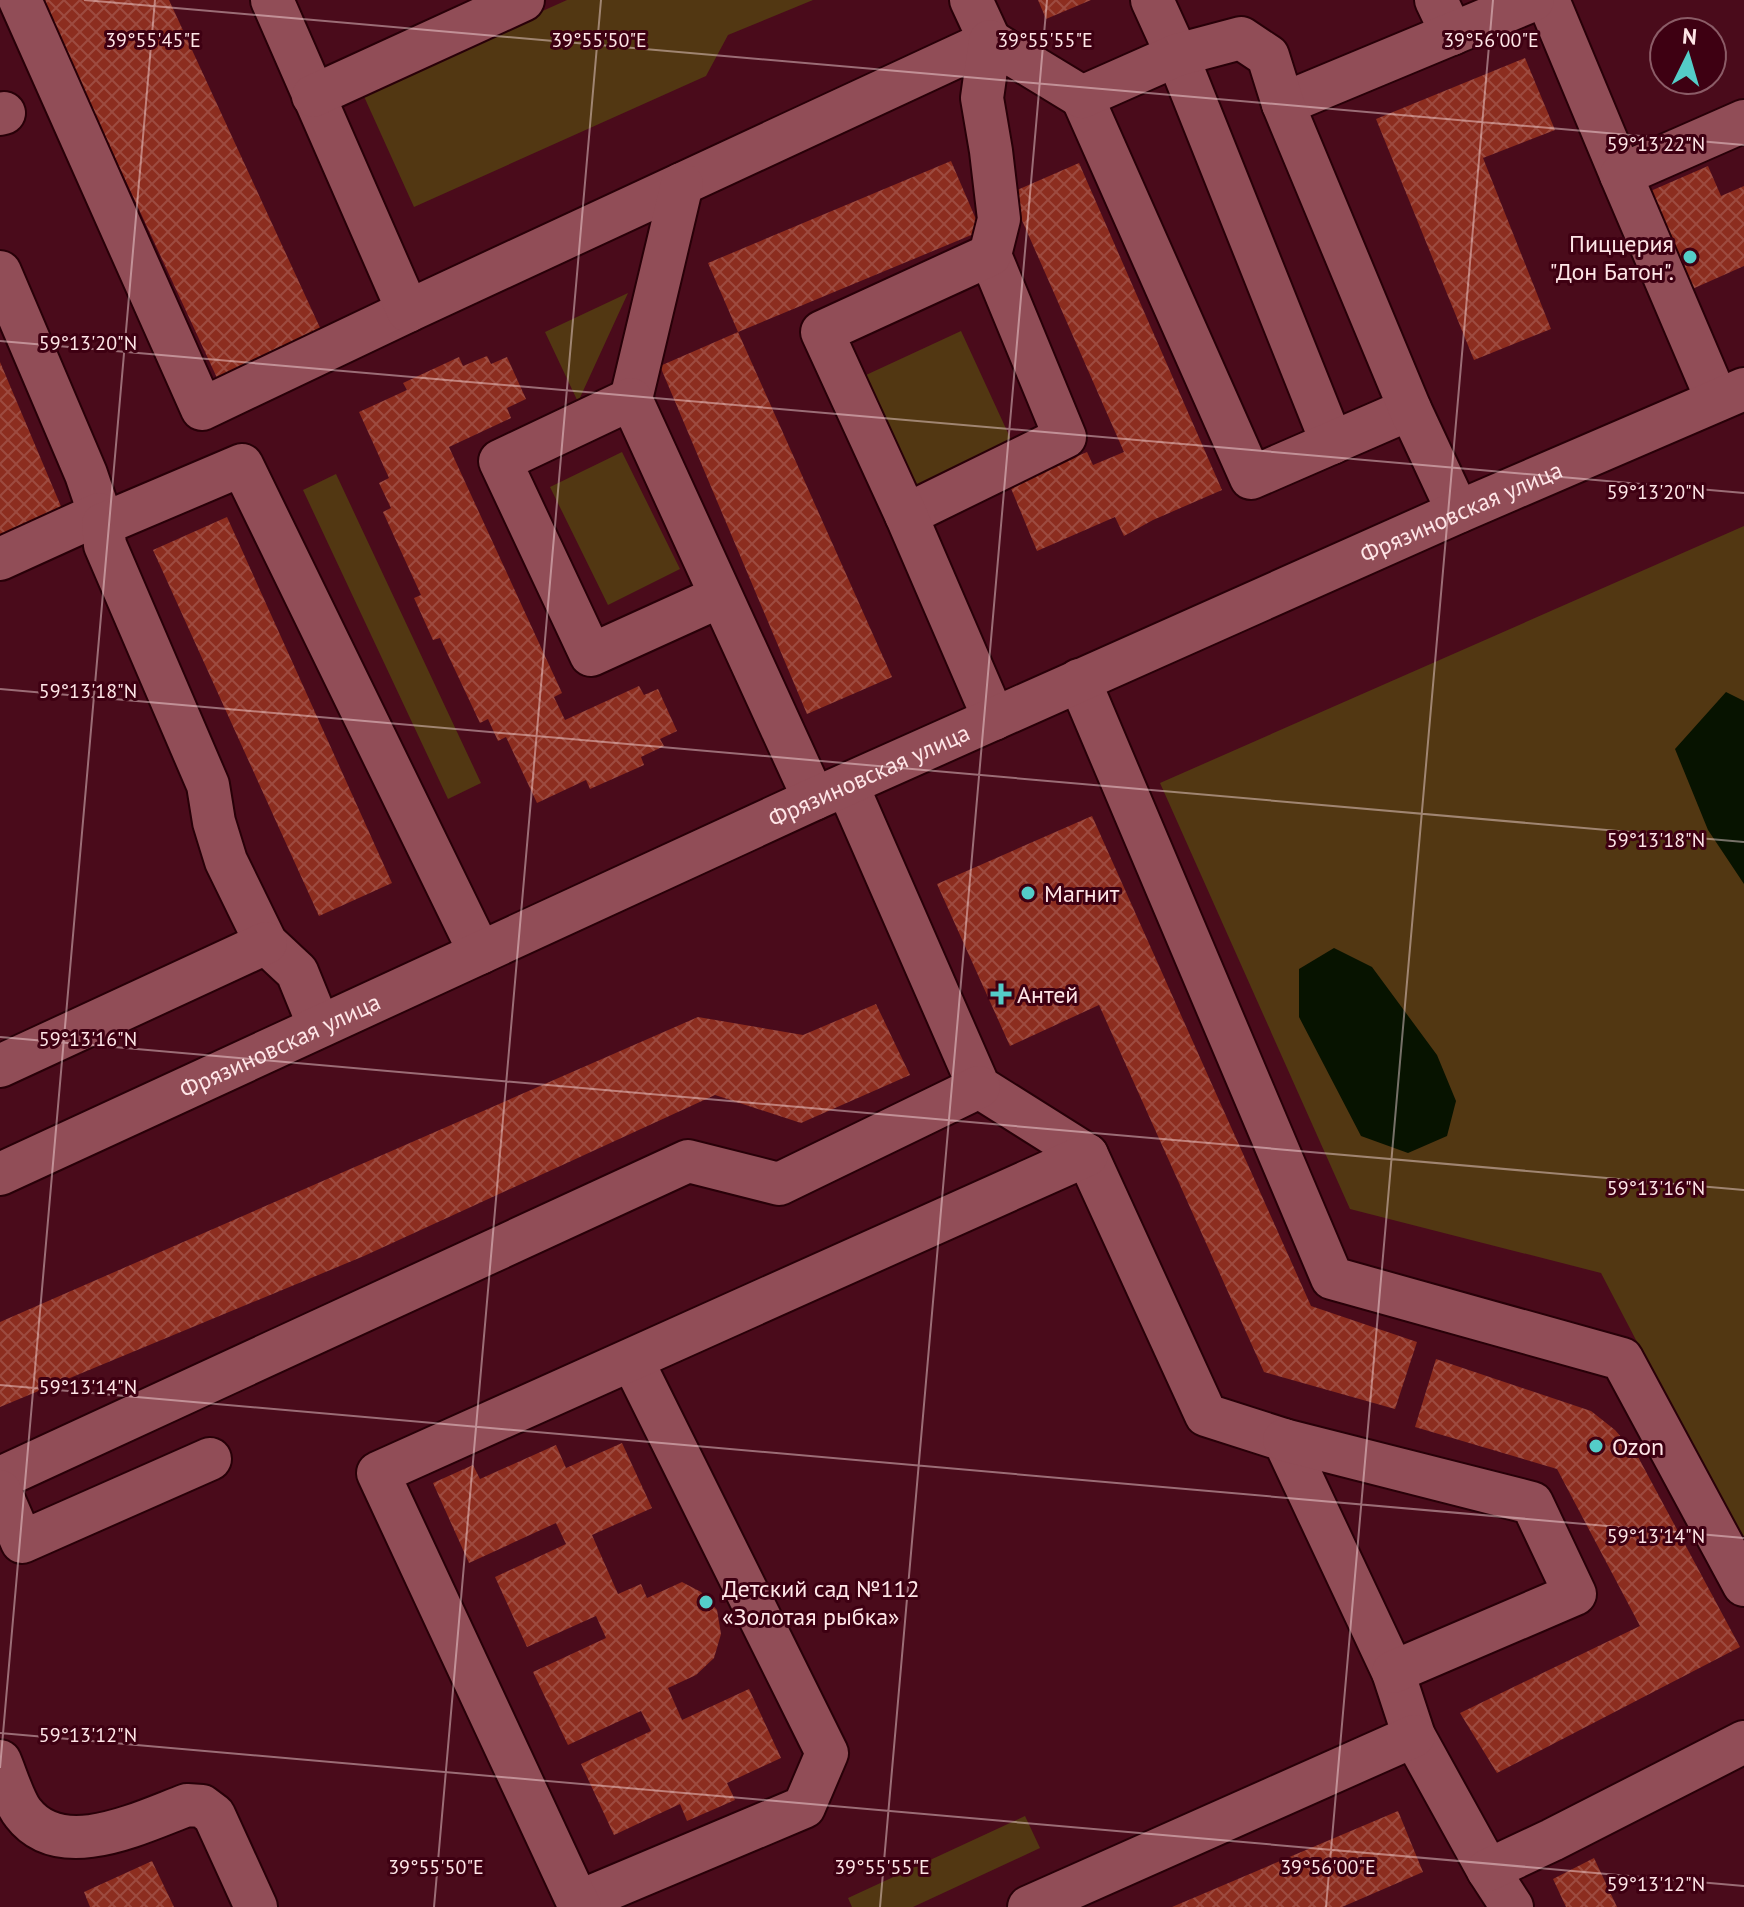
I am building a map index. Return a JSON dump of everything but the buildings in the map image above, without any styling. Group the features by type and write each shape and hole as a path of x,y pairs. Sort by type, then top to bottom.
{"street":[{"path":"20,0 202,409 990,41"},
{"path":"272,0 408,311"},
{"path":"313,96 523,0"},
{"path":"906,515 1065,437 990,255 999,219 982,98 990,41 971,0"},
{"path":"1152,0 1177,55 1332,443"},
{"path":"1283,104 1444,17 1533,0"},
{"path":"1548,0 1621,175 1731,395"},
{"path":"1082,97 1177,55 1241,38 1268,56 1283,104 1410,409 1458,512"},
{"path":"990,41 1082,97 1251,478 1410,409"},
{"path":"1621,175 1744,121"},
{"path":"682,184 631,399 790,750 830,792 979,1087 1087,1155 1206,1415 1284,1440 1532,1503 1575,1594 1393,1672"},
{"path":"990,255 822,332 906,515 994,719"},
{"path":"0,272 86,474 101,519 105,545 208,785 214,822 226,861 266,943 297,972 319,1026"},
{"name":"Фрязиновская улица","path":"0,1174 830,792 1458,512 1731,395"},
{"path":"631,399 500,461 591,655 721,596"},
{"path":"0,559 242,465 480,953"},
{"path":"1079,680 1332,1278 1622,1359 1744,1585"},
{"path":"0,1066 266,943"},
{"path":"0,1478 688,1161 779,1184 979,1087"},
{"path":"632,1360 827,1753 804,1807 579,1905 378,1473 1087,1155"},
{"path":"1284,1440 1393,1672 1414,1736 1488,1870 1512,1907"},
{"path":"0,1491 22,1542 210,1459"},
{"path":"1029,1907 1414,1736"},
{"path":"1488,1870 1744,1742"},
{"path":"0,1761 22,1812 41,1830 67,1837 95,1837 187,1805 202,1806 214,1815 256,1907"}],"shaded area":[{"path":"567,0 813,0 728,35 706,76 414,207 362,92"},
{"path":"628,293 578,402 545,332"},
{"path":"961,331 1014,446 919,490 866,375"},
{"path":"622,452 680,569 608,605 550,487"},
{"path":"336,474 481,783 448,799 303,490"},
{"path":"1744,526 1744,1547 1601,1273 1350,1209 1160,783"},
{"path":"1726,692 1744,701 1744,884 1708,830 1675,749"},
{"path":"1334,948 1372,967 1437,1055 1456,1101 1447,1136 1408,1153 1361,1136 1299,1017 1299,969"},
{"path":"1025,1816 1040,1848 913,1907 852,1907 848,1898"}],"place":[{"name":"Пиццерия \"Дон Батон\".","path":"1690,257"},
{"name":"Магнит","path":"1028,893"},
{"name":"Антей","path":"1001,994"},
{"name":"Ozon","path":"1596,1446"},
{"name":"Детский сад №112 «Золотая рыбка»","path":"706,1602"}]}
